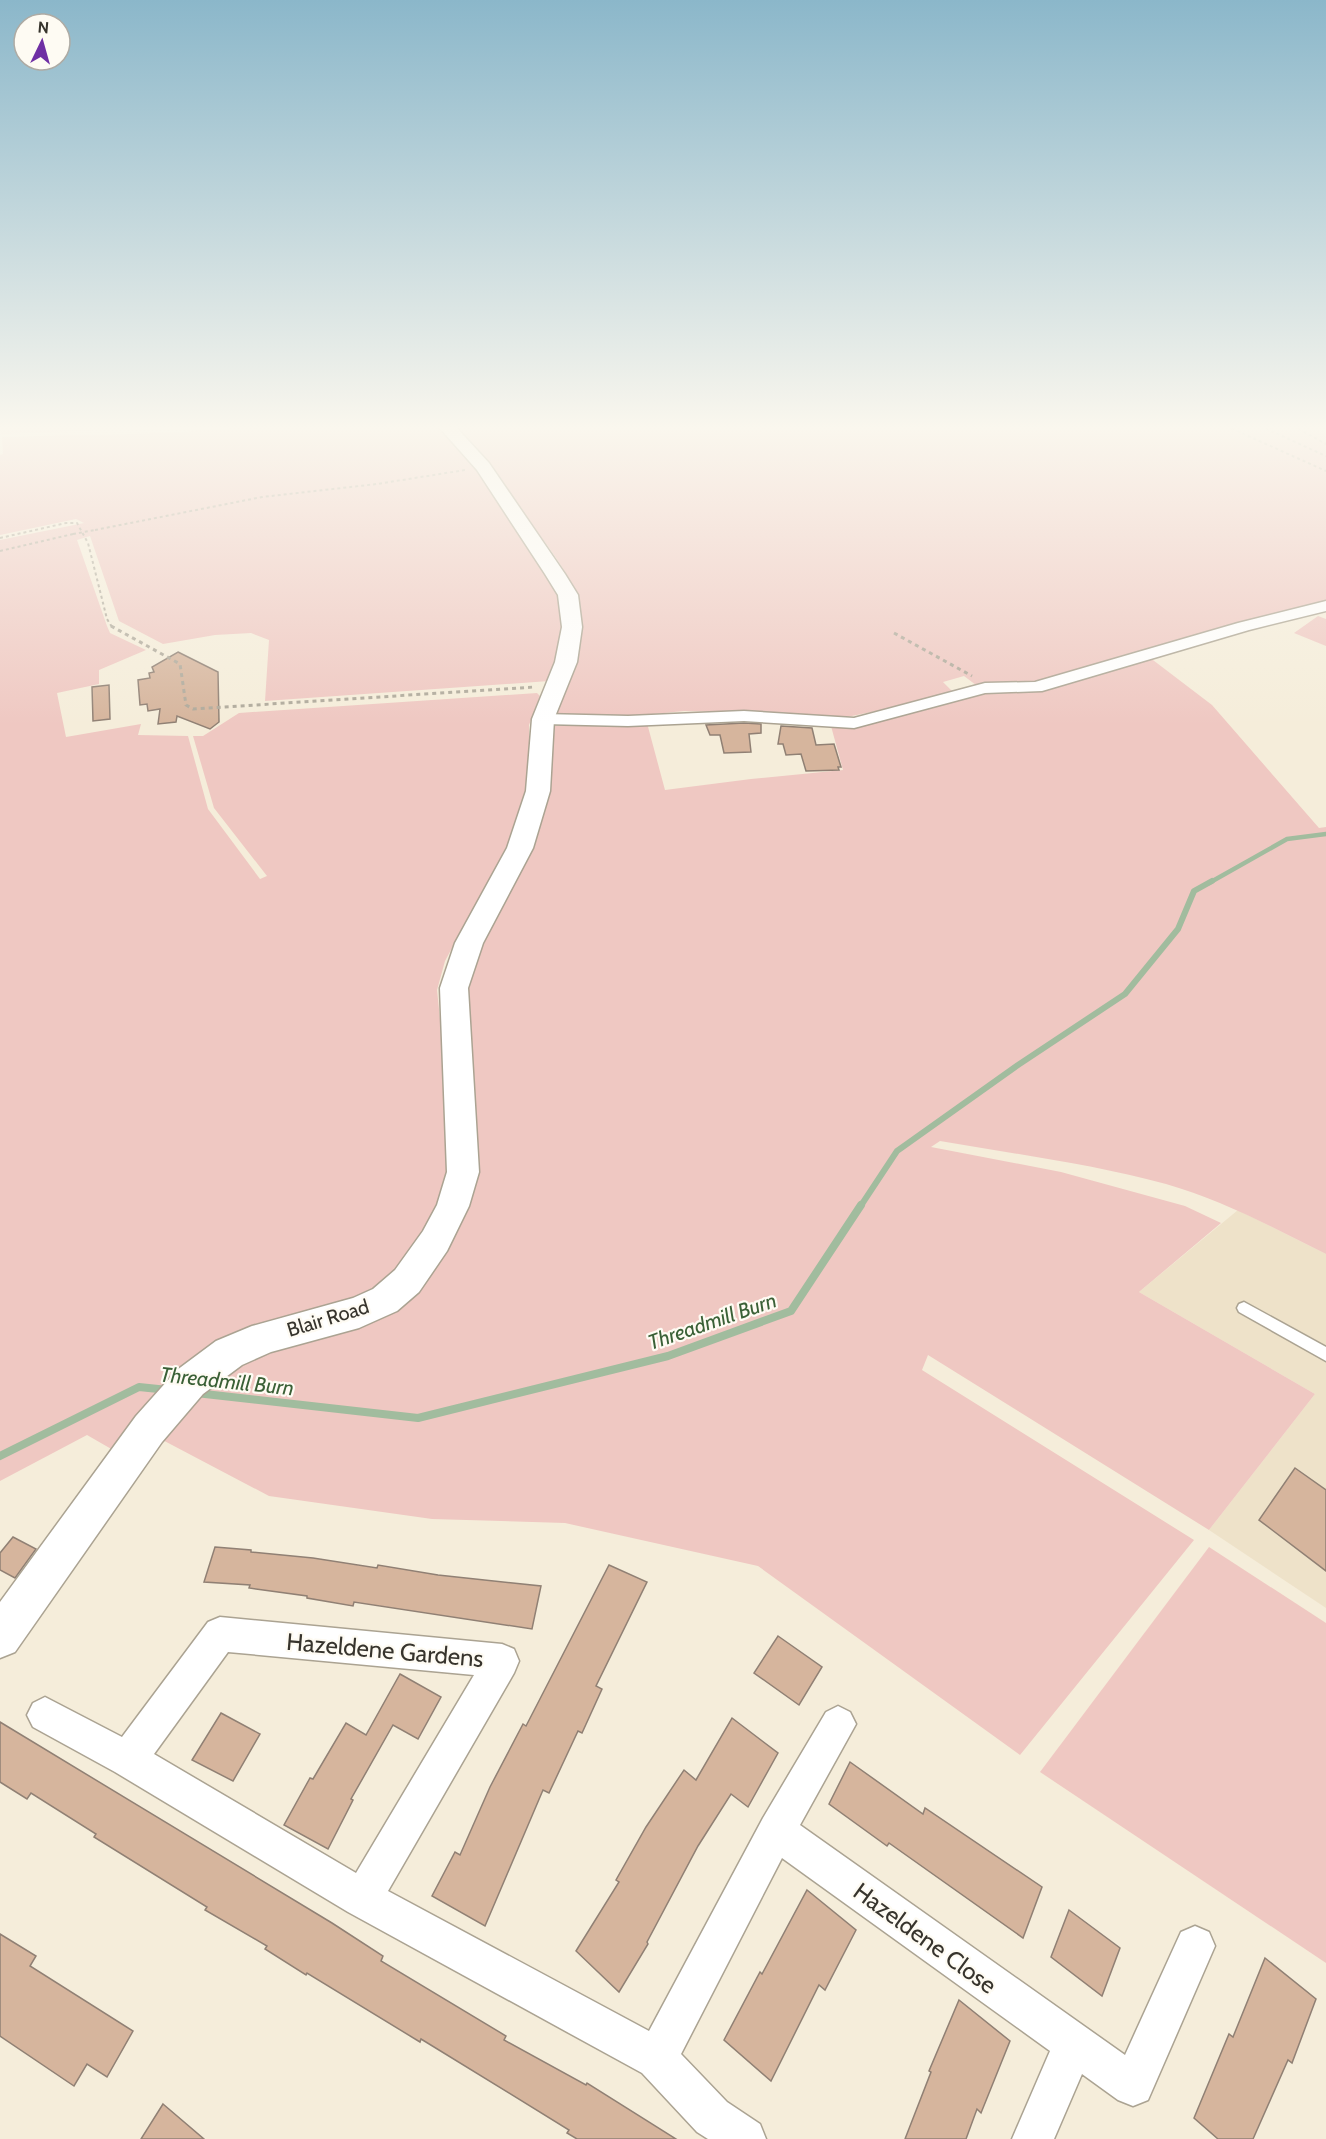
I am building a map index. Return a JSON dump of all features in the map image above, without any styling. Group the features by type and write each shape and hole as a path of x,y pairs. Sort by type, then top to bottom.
{"street":[{"name":"Blair Road","path":"1,1636 148,1429 179,1394 229,1353 265,1337 359,1312 385,1300 407,1281 435,1241 453,1206 463,1172 454,988 469,943 520,848 538,791 543,719 566,662 572,627 568,595 522,526"},
{"path":"543,719 628,721 744,716 854,723 992,687 1036,687 1244,626 1326,606"},
{"name":"Hazeldene Gardens","path":"128,1759 220,1634 502,1661 362,1898"},
{"path":"45,1715 128,1759 362,1898 657,2058 712,2117 745,2139"},
{"path":"657,2058 776,1831 838,1724"},
{"name":"Hazeldene Close","path":"776,1831 1133,2085 1195,1946"},
{"path":"1033,2139 1074,2044"}],"lane":[{"path":"1244,1308 1326,1354"}],"path":[{"path":"0,537 53,526"},
{"path":"79,526 88,543 107,620 113,629 180,664 186,705 193,709 555,686"},
{"path":"0,551 116,526"},
{"path":"894,633 992,687"}],"shaded area":[{"path":"0,526 44,526 0,535"},
{"path":"70,526 515,526 560,596 564,640 549,681 265,701 269,640 251,633 215,635 163,644 119,621 90,536 77,540 110,633 146,650 99,670 99,684 57,693 66,737 141,724 138,735 188,736 208,809 260,879 267,876 214,808 193,736 203,736 239,713 537,693 540,696 529,725 530,775 527,790 509,842 445,961 437,990 446,1076 465,988 550,726 647,723 665,790 843,770 831,726 854,728 985,691 1009,690 1149,657 1212,705 1319,828 1326,827 1326,1254 1228,1206 1166,1184 1082,1165 940,1141 931,1147 1061,1172 1185,1206 1221,1223 1139,1292 1315,1394 1209,1530 928,1355 922,1370 1194,1540 1020,1755 758,1566 565,1523 432,1519 269,1496 136,1426 120,1454 87,1435 0,1481 0,540"},
{"path":"532,526 1326,526 1326,602 1032,683 976,685 964,676 943,682 953,692 919,702 847,717 684,711 624,717 558,716 555,712 573,669 582,625 576,593 556,558"},
{"path":"1318,616 1326,619 1326,646 1294,633"},
{"path":"1238,1210 1326,1254 1326,1608 1209,1530 1315,1394 1139,1292"},
{"path":"1209,1547 1326,1623 1326,1963 1040,1772"}],"building":[{"path":"178,652 218,672 219,722 210,729 177,716 176,722 158,724 160,709 148,711 147,704 140,705 138,680 150,678 149,673 154,672 152,667"},
{"path":"109,685 110,719 93,721 92,687"},
{"path":"761,724 761,733 749,734 751,752 724,753 720,735 710,735 706,725"},
{"path":"781,726 812,728 816,745 834,744 841,767 838,767 839,770 806,771 801,754 786,755 783,744 778,744"},
{"path":"1295,1468 1326,1490 1326,1571 1259,1520"},
{"path":"13,1537 36,1549 15,1578 0,1570 0,1553"},
{"path":"215,1547 541,1586 532,1629 354,1602 353,1606 307,1598 307,1596 249,1588 250,1585 204,1582"},
{"path":"609,1565 647,1582 596,1686 602,1689 582,1733 578,1731 549,1793 543,1790 485,1926 432,1896 455,1852 460,1855 490,1787 523,1724 526,1726"},
{"path":"778,1636 822,1667 799,1705 754,1673"},
{"path":"400,1674 441,1697 418,1739 393,1725 351,1799 353,1800 328,1849 284,1825 310,1778 313,1779 346,1723 366,1735"},
{"path":"221,1713 260,1734 233,1781 192,1760"},
{"path":"732,1718 778,1753 748,1807 731,1794 698,1846 648,1944 619,1992 576,1951 619,1882 616,1880 646,1827 684,1770 696,1780"},
{"path":"0,1722 332,1923 383,1956 381,1961 506,2036 504,2040 586,2085 587,2083 676,2139 577,2139 567,2133 569,2130 421,2039 420,2042 307,1973 306,1975 265,1949 267,1946 205,1910 207,1907 94,1837 96,1834 31,1793 27,1799 0,1782"},
{"path":"850,1762 923,1814 925,1808 1042,1887 1023,1938 889,1843 887,1846 829,1804"},
{"path":"807,1890 856,1930 825,1990 819,1985 771,2081 724,2040"},
{"path":"1069,1910 1120,1948 1102,1996 1051,1957"},
{"path":"0,1934 36,1956 30,1966 133,2031 107,2077 87,2064 74,2086 0,2036"},
{"path":"1265,1958 1316,1999 1292,2063 1288,2060 1253,2139 1218,2139 1194,2118 1229,2034 1233,2037"},
{"path":"959,2000 1010,2041 981,2113 977,2109 966,2139 905,2139 931,2072 929,2071"},
{"path":"163,2104 204,2139 141,2139"}],"waterway":[{"name":"Threadmill Burn","path":"1209,883 1287,839 1326,834"},
{"name":"Threadmill Burn","path":"860,1207 897,1151 1018,1065 1125,994 1178,929 1194,891 1212,881"},
{"name":"Threadmill Burn","path":"196,1393 418,1418 668,1356 791,1311 861,1205"},
{"name":"Threadmill Burn","path":"0,1456 139,1387 168,1390"}]}
